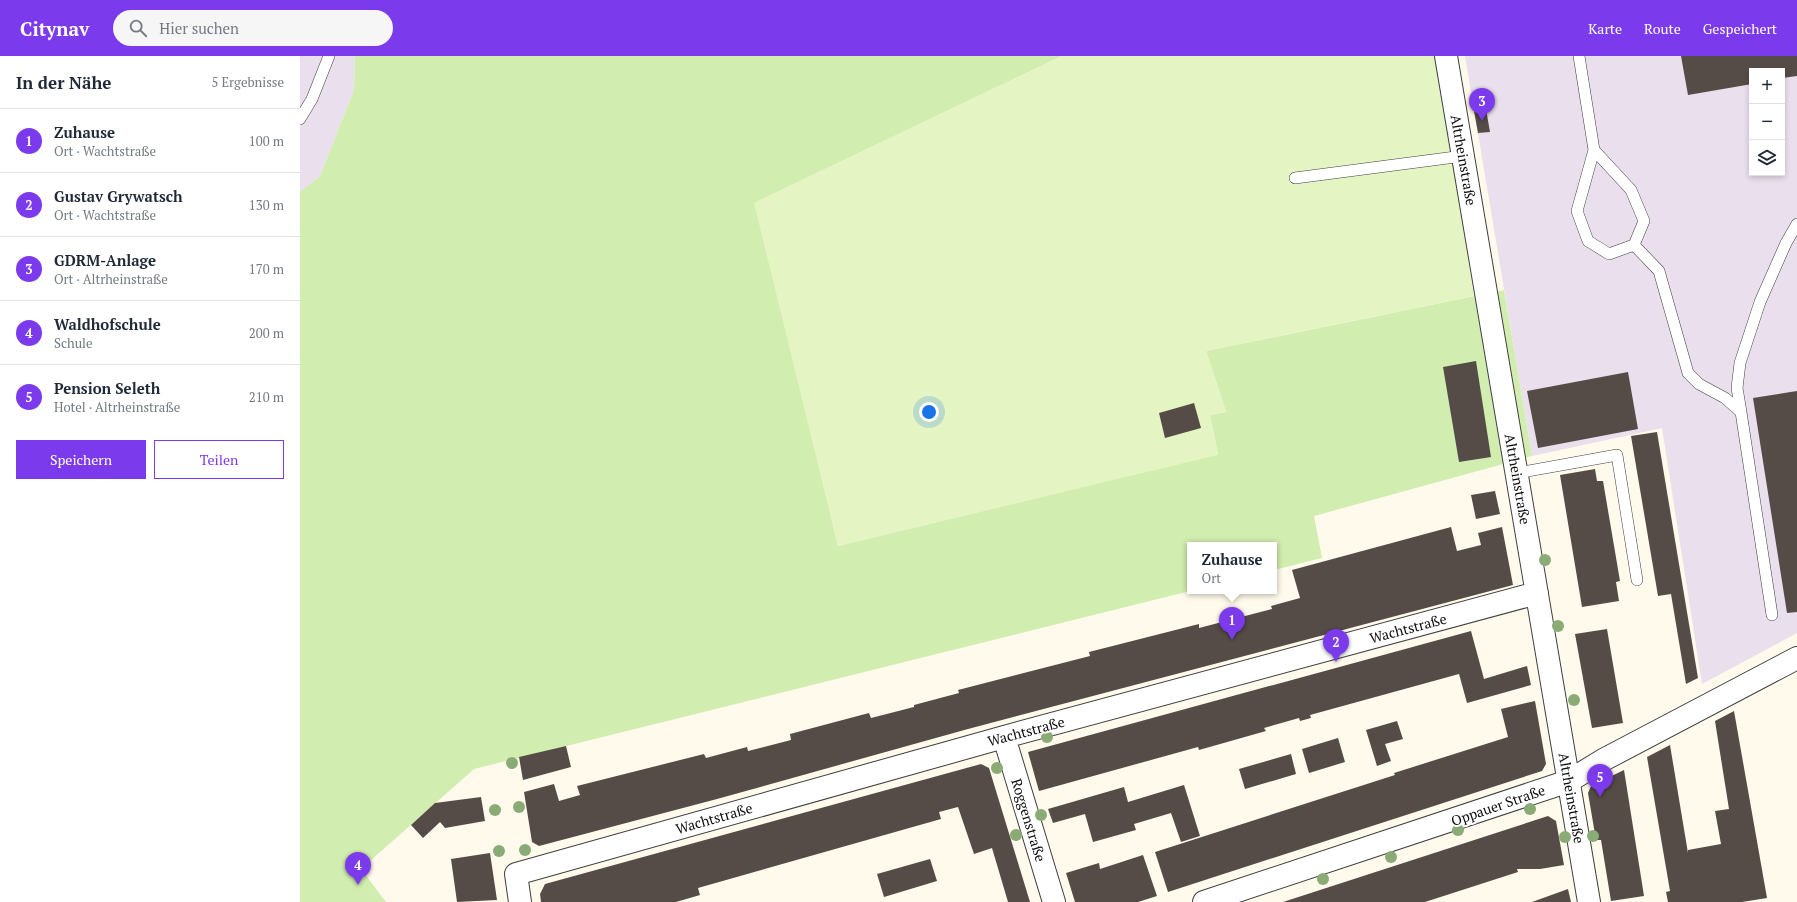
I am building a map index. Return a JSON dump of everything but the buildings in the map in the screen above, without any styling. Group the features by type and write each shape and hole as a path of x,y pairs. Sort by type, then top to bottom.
{"street":[{"name":"Altrheinstraße","path":"1446,56 1589,902"},
{"name":"Wachtstraße","path":"520,902 516,874 1004,737 1537,593"},
{"name":"Oppauer Straße","path":"1204,902 1569,781 1605,759 1797,658"},
{"name":"Roggenstraße","path":"1004,737 1054,902"}],"lane":[{"path":"300,118 312,99 329,56"},
{"path":"1579,56 1594,150 1577,211 1588,241 1609,254 1634,245 1644,221 1632,190 1594,150"},
{"path":"1295,178 1463,156"},
{"path":"1772,615 1737,388 1740,363 1760,302 1786,243 1797,224"},
{"path":"1634,245 1659,272 1688,373 1699,384 1725,398 1741,412"},
{"path":"1517,473 1617,455 1637,580"}],"shaded area":[{"path":"300,56 355,56 354,90 320,176 300,192"},
{"path":"1465,56 1797,56 1797,633 1702,684 1662,428 1532,456"}],"green space":[{"path":"355,56 1062,56 756,202 838,546 1218,454 1210,415 1226,412 1206,351 1504,290 1532,456 1314,516 1322,558 1277,569 1277,542 1187,542 1187,592 474,769 361,869 386,902 300,902 300,192 320,176 354,90"},
{"path":"1062,56 1436,56 1474,296 1206,351 1226,412 1210,415 1218,455 838,546 754,203"}],"place":[{"name":"GDRM-Anlage","path":"1482,121"},
{"name":"Zuhause","path":"1232,640"},
{"name":"Gustav Grywatsch","path":"1336,662"},
{"name":"Pension Seleth","path":"1600,797"},
{"name":"Waldhofschule","path":"358,885"}]}
